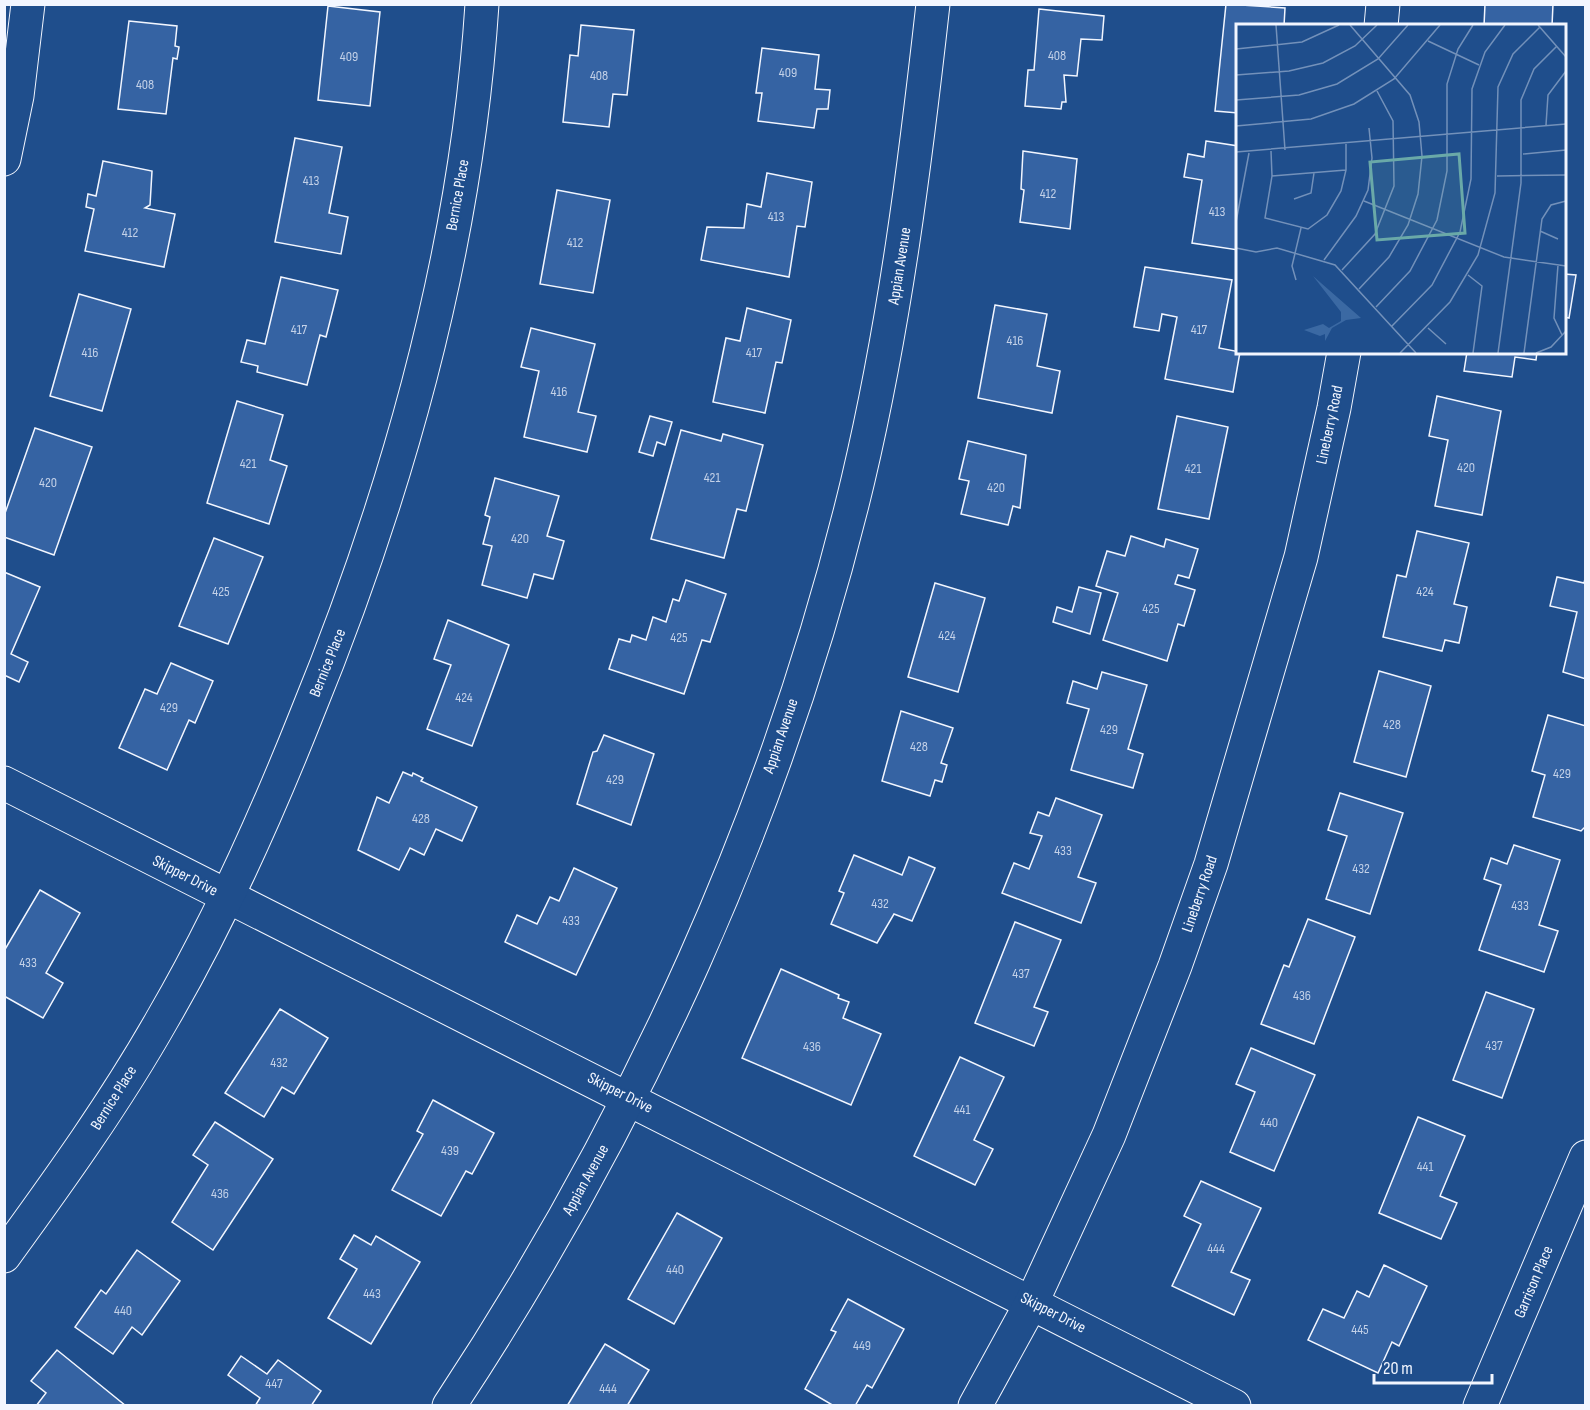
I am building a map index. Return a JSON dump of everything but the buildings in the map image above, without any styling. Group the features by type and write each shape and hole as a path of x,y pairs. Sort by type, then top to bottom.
{"street":[{"path":"4,159 17,96 28,4"},
{"name":"Bernice Place","path":"4,1256 82,1149 164,1018 226,897 280,780 338,638 396,471 433,329 461,185 482,4"},
{"name":"Appian Avenue","path":"449,1406 507,1316 584,1185 630,1098 687,979 738,858 816,633 858,481 892,316 914,183 933,4"},
{"path":"1381,24 1383,4"},
{"name":"Lineberry Road","path":"975,1406 1032,1302 1109,1135 1175,966 1211,864 1301,556 1344,354"},
{"name":"Skipper Drive","path":"4,783 226,897 630,1098 1234,1406"},
{"name":"Garrison Place","path":"1480,1406 1586,1157"}]}
